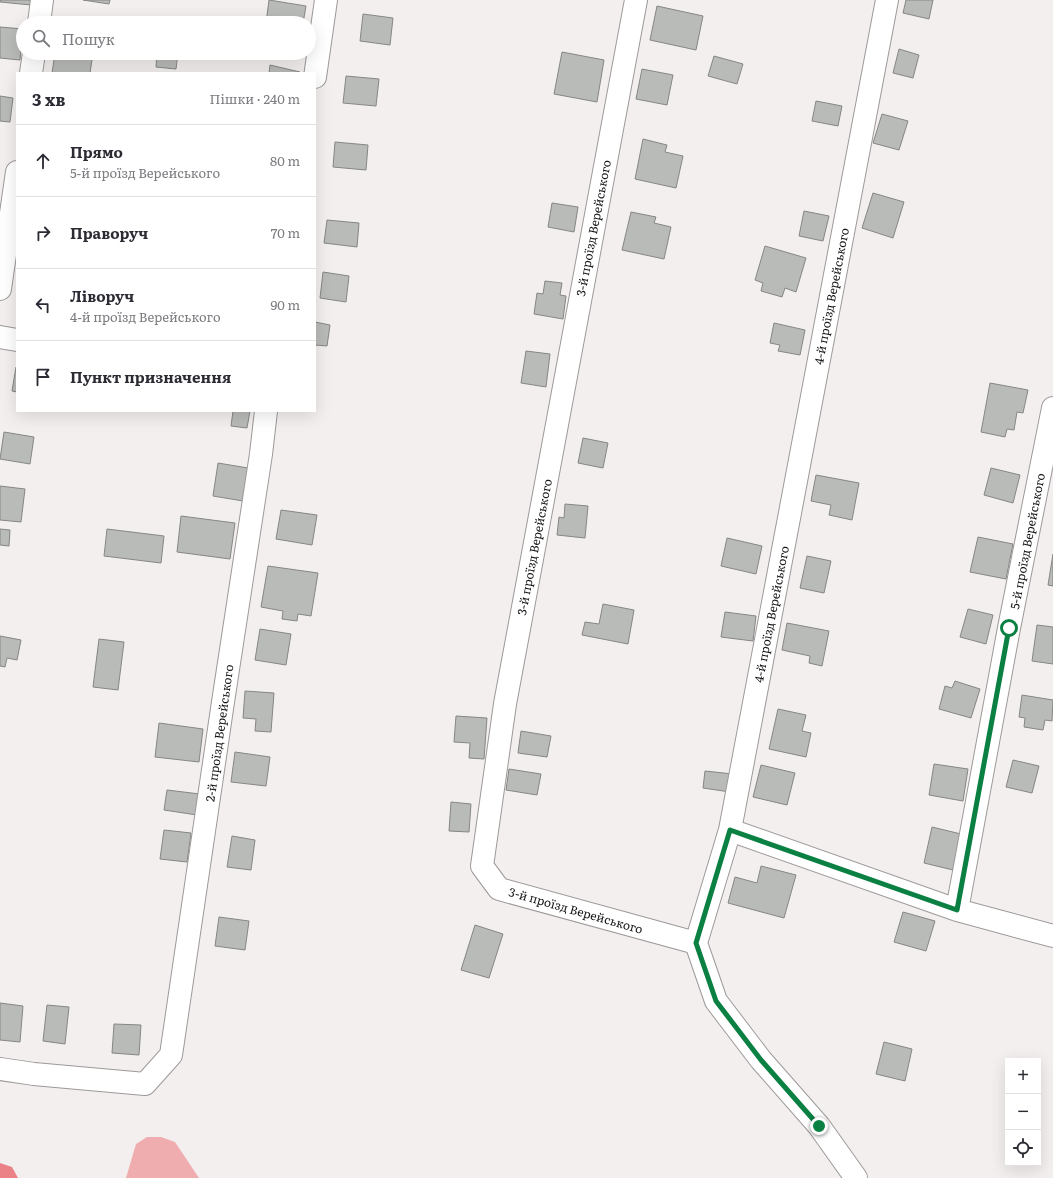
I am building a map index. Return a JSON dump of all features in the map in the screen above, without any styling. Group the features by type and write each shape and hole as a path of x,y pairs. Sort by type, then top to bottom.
{"street":[{"path":"40,16 42,0"},
{"path":"316,72 326,0"},
{"name":"3-й проїзд Верейського","path":"636,0 505,704 482,866 499,889 696,943"},
{"name":"4-й проїзд Верейського","path":"696,943 730,830 887,0"},
{"path":"31,72 33,60"},
{"path":"0,289 16,179"},
{"path":"0,337 16,340"},
{"name":"5-й проїзд Верейського","path":"957,910 1009,628 1053,408"},
{"name":"2-й проїзд Верейського","path":"0,1068 34,1074 145,1084 171,1055 261,454 266,412"},
{"path":"730,830 957,910 1053,936"},
{"path":"696,943 716,1001 761,1060 819,1126 856,1178"}],"shaded area":[{"path":"147,1137 161,1137 175,1142 199,1178 126,1178 136,1144"},
{"path":"0,1163 12,1167 18,1178 0,1178"}],"building":[{"path":"0,0 31,0 31,5 0,2"},
{"path":"83,0 110,0 109,4"},
{"path":"269,0 306,6 304,16 267,16"},
{"path":"906,0 933,0 929,19 903,13"},
{"path":"657,6 703,16 696,50 650,40"},
{"path":"363,14 393,18 390,45 360,41"},
{"path":"0,27 16,28 16,60 0,58"},
{"path":"899,49 919,55 913,78 893,73"},
{"path":"562,52 604,60 597,102 554,94"},
{"path":"714,56 743,64 737,84 708,76"},
{"path":"54,60 92,60 90,72 52,72"},
{"path":"156,60 177,60 176,69 156,67"},
{"path":"270,65 300,72 269,72"},
{"path":"642,69 673,75 667,105 636,99"},
{"path":"346,76 379,79 376,106 343,103"},
{"path":"0,96 13,98 10,122 0,121"},
{"path":"816,101 842,106 838,126 812,121"},
{"path":"882,114 908,121 899,150 873,143"},
{"path":"643,139 667,145 665,152 683,156 676,188 635,179"},
{"path":"335,142 368,145 366,170 333,167"},
{"path":"873,193 904,202 893,238 862,228"},
{"path":"552,203 578,207 574,232 548,227"},
{"path":"804,211 829,216 823,241 799,236"},
{"path":"631,212 656,217 654,223 671,227 664,259 622,250"},
{"path":"327,220 359,223 357,247 324,243"},
{"path":"765,246 806,258 796,292 785,288 782,297 761,291 763,283 755,280"},
{"path":"323,272 349,276 346,302 320,298"},
{"path":"545,281 562,283 560,295 566,296 563,319 534,314 537,293 543,294"},
{"path":"316,322 330,325 327,346 316,345"},
{"path":"774,323 805,330 800,355 778,351 780,345 770,343"},
{"path":"526,351 550,354 546,387 521,383"},
{"path":"16,367 16,392 12,391"},
{"path":"990,383 1028,390 1023,413 1017,412 1014,430 1007,429 1005,437 981,432"},
{"path":"233,412 250,412 247,428 231,426"},
{"path":"4,432 34,437 30,464 0,459"},
{"path":"583,438 608,443 603,468 578,463"},
{"path":"218,463 248,468 243,501 213,496"},
{"path":"991,468 1020,475 1013,503 984,495"},
{"path":"816,475 859,483 852,520 829,515 831,505 811,501"},
{"path":"0,486 25,489 21,522 0,520"},
{"path":"565,504 588,506 585,538 557,535 559,517 564,518"},
{"path":"281,510 317,515 312,545 276,539"},
{"path":"181,516 235,523 230,559 177,552"},
{"path":"0,529 10,530 9,546 0,545"},
{"path":"107,529 164,536 161,563 104,556"},
{"path":"978,537 1013,544 1006,579 970,572"},
{"path":"727,538 762,546 756,574 721,566"},
{"path":"1053,554 1053,586 1048,585"},
{"path":"807,556 831,561 824,593 800,588"},
{"path":"268,566 318,573 311,616 298,614 297,621 282,619 283,611 261,607"},
{"path":"603,604 634,610 628,644 582,635 585,622 599,624"},
{"path":"968,609 993,615 986,644 960,637"},
{"path":"725,612 756,616 753,641 721,637"},
{"path":"787,623 829,631 822,666 809,663 810,656 782,650"},
{"path":"1037,625 1053,627 1053,664 1032,661"},
{"path":"260,629 291,634 286,665 255,660"},
{"path":"0,636 21,640 17,660 7,658 5,667 0,666"},
{"path":"99,639 124,642 118,690 93,687"},
{"path":"955,681 980,689 971,718 939,709 945,686 952,688"},
{"path":"245,691 274,693 271,732 255,731 256,719 243,718"},
{"path":"1022,695 1053,700 1052,721 1045,720 1043,730 1024,727 1025,718 1019,717"},
{"path":"778,709 806,715 802,731 811,733 806,757 769,749"},
{"path":"456,716 487,718 484,759 469,758 470,743 454,742"},
{"path":"159,723 203,729 199,762 155,757"},
{"path":"521,731 551,736 547,757 518,753"},
{"path":"235,752 270,757 266,786 231,782"},
{"path":"1013,760 1039,766 1032,793 1006,787"},
{"path":"934,764 968,769 963,801 929,795"},
{"path":"761,765 795,773 787,805 753,797"},
{"path":"509,769 541,774 537,795 506,790"},
{"path":"705,771 733,774 730,792 703,788"},
{"path":"167,790 200,794 197,815 164,810"},
{"path":"451,802 471,804 469,832 449,831"},
{"path":"932,827 961,834 953,870 924,863"},
{"path":"164,830 191,833 187,862 160,859"},
{"path":"232,836 255,840 251,870 227,867"},
{"path":"761,866 796,875 784,918 728,903 735,877 757,883"},
{"path":"903,912 935,921 926,951 894,942"},
{"path":"219,917 249,921 245,950 215,946"},
{"path":"475,925 503,934 489,978 461,970"},
{"path":"0,1003 23,1006 20,1042 0,1040"},
{"path":"47,1005 69,1007 65,1044 43,1041"},
{"path":"114,1024 141,1025 139,1055 112,1053"},
{"path":"884,1042 912,1049 905,1081 876,1074"}],"route":[{"path":"819,1126 761,1060 716,1001 696,943 730,830 957,910 1009,628"}]}
